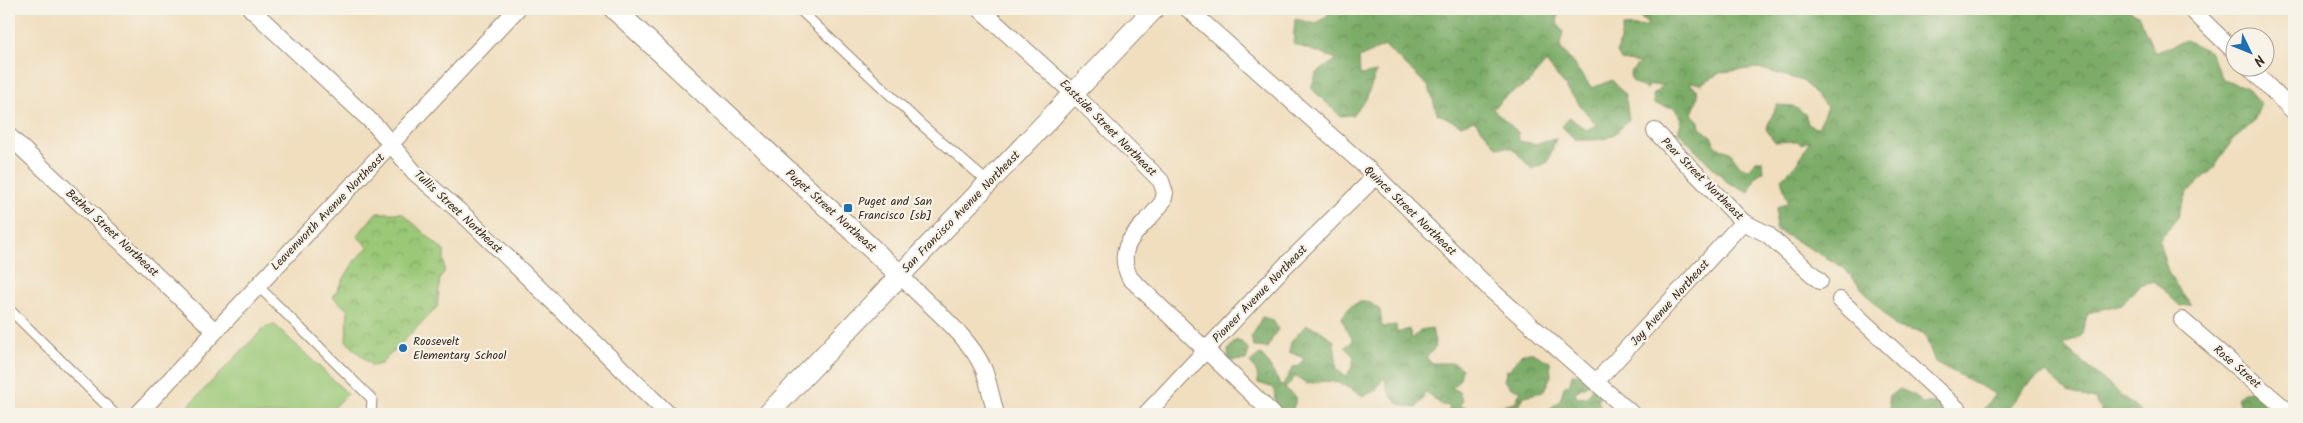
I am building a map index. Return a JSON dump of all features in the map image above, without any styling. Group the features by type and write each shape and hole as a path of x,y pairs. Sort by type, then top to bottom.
{"street":[{"name":"Tullis Street Northeast","path":"251,9 376,126 414,172 466,217 668,414"},
{"name":"Leavenworth Avenue Northeast","path":"138,414 517,9"},
{"name":"Puget Street Northeast","path":"614,9 900,275 957,331 972,350 983,369 996,414"},
{"name":"Eastside Street Northeast","path":"980,9 1073,93 1161,181 1165,193 1164,201 1131,238 1124,258 1130,278 1273,414"},
{"name":"San Francisco Avenue Northeast","path":"768,414 1154,9"},
{"name":"Quince Street Northeast","path":"1188,9 1376,176 1491,290 1632,414"},
{"path":"2191,9 2226,43"},
{"path":"2260,78 2294,112"},
{"name":"Pear Street Northeast","path":"1655,132 1743,222 1767,234 1820,281"},
{"name":"Bethel Street Northeast","path":"9,136 215,331"},
{"name":"Pioneer Avenue Northeast","path":"1146,414 1284,268 1376,176"},
{"name":"Joy Avenue Northeast","path":"1596,382 1743,222"},
{"path":"1840,300 1963,414"},
{"name":"Rose Street","path":"2182,320 2291,414"}],"lane":[{"path":"800,9 924,126 990,183"},
{"path":"258,286 372,399 371,414"},
{"path":"9,309 115,414"}],"green space":[{"path":"1322,9 1559,9 1557,23 1563,31 1560,47 1592,88 1612,80 1625,95 1629,119 1617,132 1606,138 1576,140 1562,127 1569,117 1586,130 1596,125 1546,62 1528,83 1506,96 1493,109 1518,132 1519,141 1535,144 1556,138 1548,162 1532,169 1512,148 1497,147 1474,120 1461,125 1437,113 1429,87 1385,46 1359,58 1360,75 1377,72 1365,101 1353,115 1340,116 1311,88 1316,74 1337,59 1293,44 1295,19 1316,24 1329,14"},
{"path":"1632,9 2128,9 2138,15 2155,53 2186,40 2210,52 2223,80 2246,87 2261,104 2253,123 2233,139 2214,168 2187,193 2178,217 2159,240 2170,275 2192,304 2180,306 2154,281 2139,285 2122,304 2088,313 2081,336 2063,345 2143,414 2103,414 2094,399 2068,392 2046,373 2027,385 2005,414 1980,414 1995,394 1935,362 1924,333 1896,327 1843,267 1775,229 1777,208 1788,202 1781,179 1798,162 1810,140 1801,145 1798,141 1775,142 1766,129 1777,105 1793,106 1805,114 1808,123 1812,127 1818,128 1827,107 1803,81 1758,68 1722,72 1701,84 1692,82 1690,84 1697,89 1698,97 1692,114 1699,121 1700,128 1711,136 1715,146 1730,152 1740,166 1748,169 1756,161 1763,161 1764,171 1756,176 1749,192 1727,182 1678,132 1682,119 1675,108 1654,104 1653,95 1664,85 1650,85 1647,89 1635,84 1631,79 1630,72 1639,63 1621,60 1617,53 1623,27 1649,26"},
{"path":"376,213 402,213 444,251 444,273 440,278 437,307 381,364 372,366 346,341 348,310 333,297 355,260 368,247 357,236"},
{"path":"1360,302 1369,302 1380,310 1382,327 1396,325 1397,333 1409,329 1412,339 1420,330 1432,328 1436,347 1426,357 1431,363 1454,363 1462,369 1460,379 1452,388 1459,392 1463,400 1459,406 1466,407 1472,414 1448,414 1450,406 1442,405 1425,391 1423,399 1416,408 1402,405 1390,395 1384,377 1375,391 1363,396 1336,382 1325,381 1307,384 1296,376 1285,389 1297,398 1292,411 1281,411 1275,400 1274,388 1258,383 1257,373 1250,362 1260,354 1282,386 1293,367 1299,366 1304,358 1289,352 1291,342 1306,325 1320,330 1334,341 1337,369 1346,377 1352,367 1354,357 1345,347 1353,341 1341,318 1351,306"},
{"path":"1262,317 1273,320 1278,329 1267,348 1254,347 1251,338"},
{"path":"275,325 348,394 328,414 200,414 189,405 266,326"},
{"path":"1236,340 1243,343 1249,350 1246,360 1229,361 1228,350"},
{"path":"1522,353 1533,353 1550,362 1551,376 1543,392 1524,396 1517,411 1524,414 1491,414 1497,407 1515,403 1521,390 1511,388 1504,380 1507,370"},
{"path":"1572,374 1584,375 1589,384 1575,392 1577,398 1587,397 1592,387 1603,397 1597,398 1600,405 1599,414 1549,414 1549,409 1560,401 1564,387 1570,383"},
{"path":"1900,389 1916,396 1922,403 1937,403 1944,414 1891,414 1888,397"},
{"path":"2252,390 2270,404 2269,414 2247,414 2241,409 2237,398 2242,393"}],"place":[{"name":"Puget and San Francisco [sb]","path":"848,208"},
{"name":"Roosevelt Elementary School","path":"403,348"}]}
